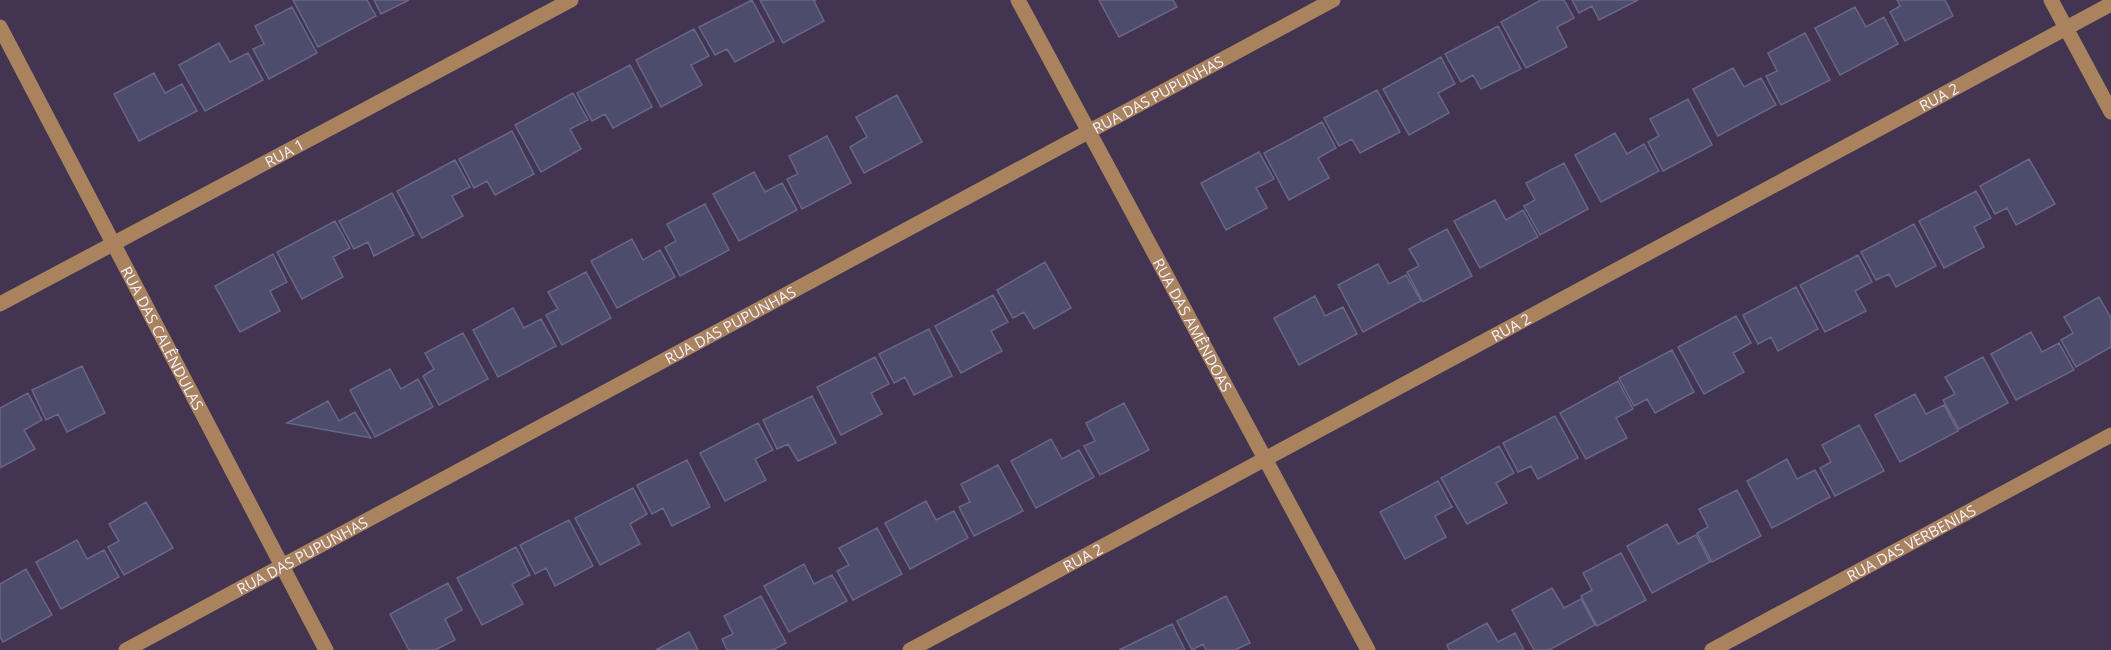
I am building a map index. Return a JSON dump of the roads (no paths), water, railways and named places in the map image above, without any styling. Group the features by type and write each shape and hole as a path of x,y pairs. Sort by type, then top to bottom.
{"street":[{"name":"RUA 1","path":"0,304 571,0"},
{"name":"RUA DAS AMÊNDOAS","path":"1018,0 1368,650"},
{"name":"RUA DAS PUPUNHAS","path":"126,650 1333,0"},
{"path":"2051,0 2111,112"},
{"name":"RUA 2","path":"910,650 2111,4"},
{"name":"RUA DAS CALÊNDULAS","path":"0,27 326,650"},
{"name":"RUA DAS VERBENIAS","path":"1712,650 2111,435"}]}
